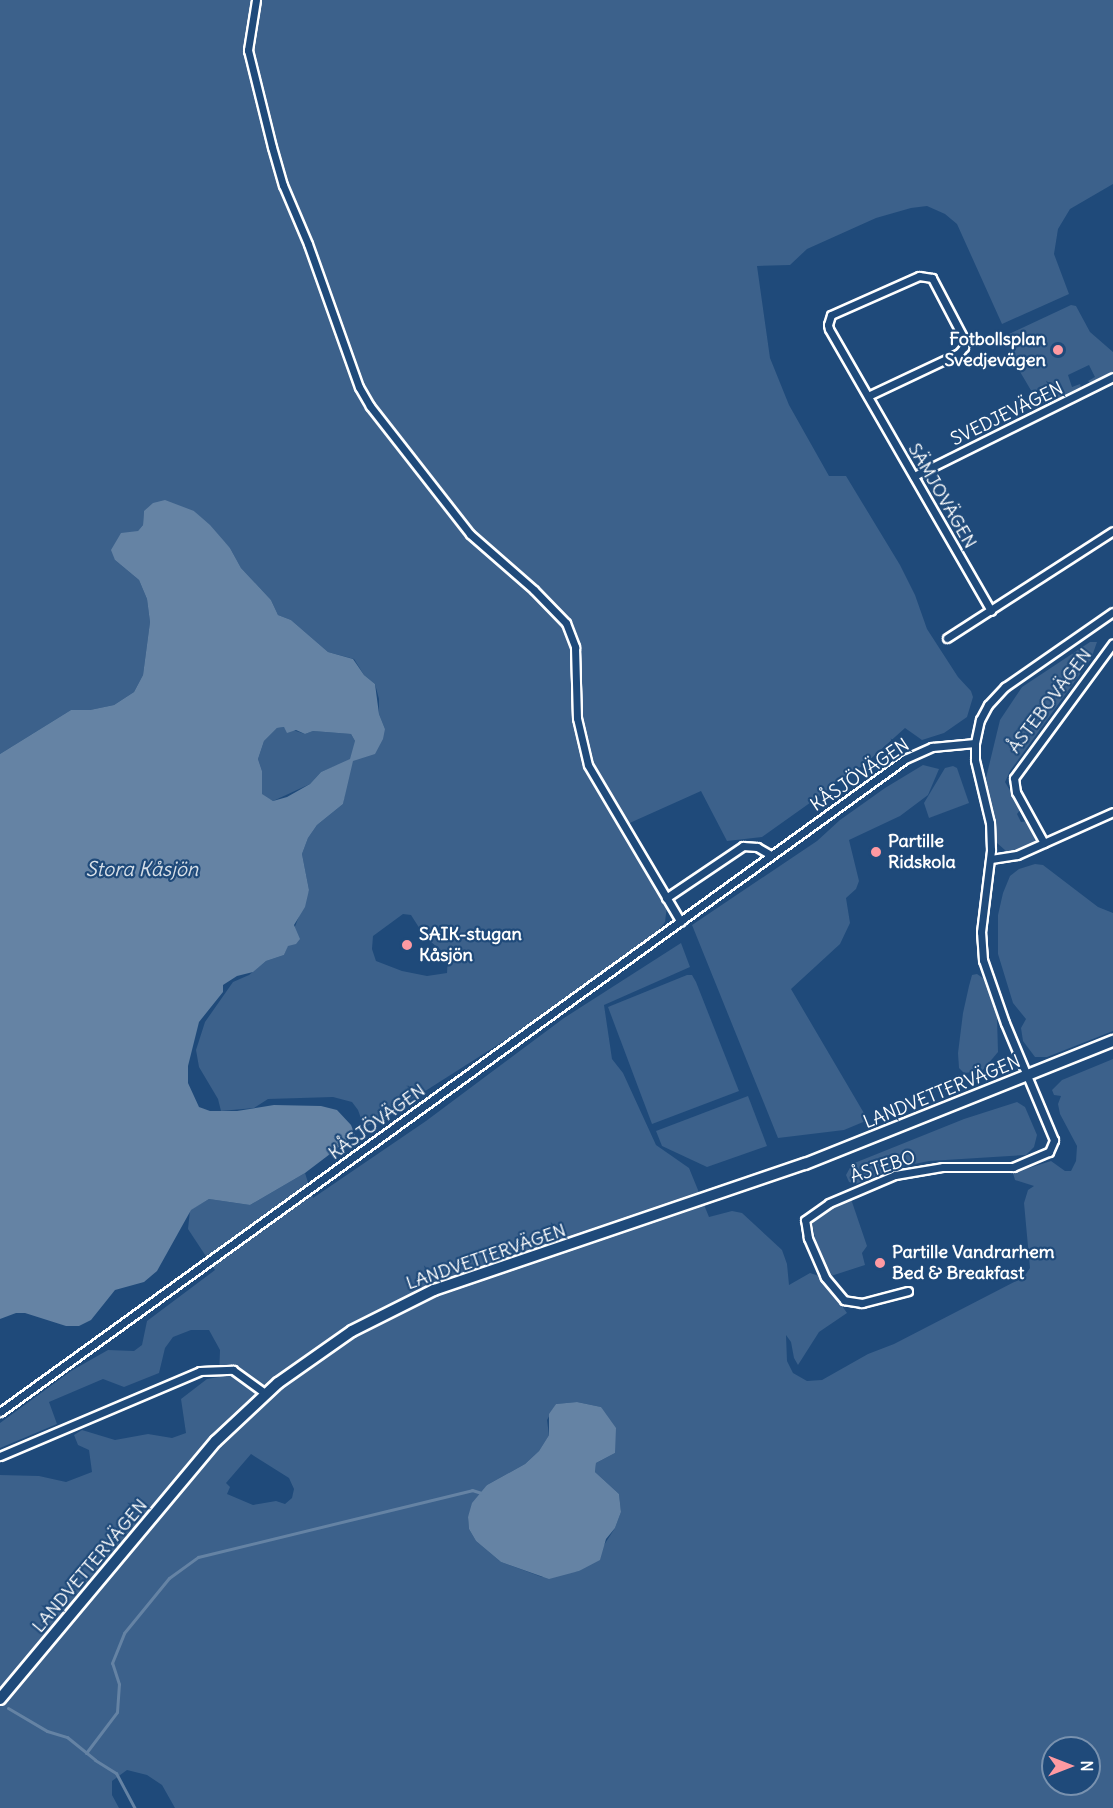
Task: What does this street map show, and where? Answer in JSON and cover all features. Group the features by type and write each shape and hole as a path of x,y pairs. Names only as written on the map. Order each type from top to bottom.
{"street":[{"path":"256,0 252,13 248,50 272,147 283,185 308,244 359,387 370,406 470,534 566,623 575,647 578,718 588,765 681,921"},
{"name":"SÄMJOVÄGEN","path":"868,396 959,353 964,347 964,339 932,278 919,276 829,318 828,329 991,611"},
{"name":"SVEDJEVÄGEN","path":"914,476 1113,377"},
{"path":"947,638 1113,531"},
{"path":"1028,1076 1005,1023 983,960 981,932 991,859 990,823 975,760 975,743 980,720 988,705 1005,687 1113,612"},
{"name":"ÅSTEBOVÄGEN","path":"1044,843 1016,792 1014,778 1113,643"},
{"name":"KÅSJÖVÄGEN","path":"0,1412 905,759 932,747 975,743"},
{"path":"991,859 1008,859 1113,812"},
{"path":"666,898 742,846 757,847 771,855"},
{"name":"LANDVETTERVÄGEN","path":"0,1699 216,1441 265,1394 332,1343 398,1306 434,1290 774,1175 1113,1041"},
{"name":"ÅSTEBO","path":"908,1291 862,1303 844,1300 825,1277 810,1244 805,1220 829,1203 895,1175 935,1167 1013,1167 1049,1152 1054,1140 1028,1076"},
{"path":"0,1456 200,1371 233,1370 265,1394"}],"shaded area":[{"path":"0,0 1113,0 1113,184 1070,209 1058,229 1054,254 1069,294 1002,324 957,224 945,214 927,206 876,218 807,249 790,265 757,266 770,358 789,405 829,476 846,476 900,565 915,595 927,629 958,677 971,691 973,697 967,717 944,733 922,740 905,728 866,763 762,837 727,841 701,791 623,826 667,906 665,922 658,931 507,1039 375,1123 364,1127 358,1110 352,1102 333,1097 268,1099 254,1108 221,1111 218,1099 199,1067 196,1050 205,1022 233,982 249,975 266,961 284,955 309,890 302,854 308,838 317,825 343,804 349,771 339,765 335,766 321,772 310,784 273,801 262,795 262,771 258,759 264,741 277,728 284,727 305,734 313,731 351,734 355,741 385,729 379,714 379,699 375,684 364,675 354,659 328,652 291,620 278,615 271,600 241,568 230,548 194,511 144,511 143,525 115,560 139,580 147,599 150,622 143,675 134,692 114,705 90,710 71,710 0,754","holes":["403,914 411,915 425,937 448,956 447,973 427,976 402,971 376,961 372,949 373,936"]},
{"path":"1071,305 1076,306 1090,332 1113,352 1113,372 1090,383 1088,381 1095,377 1089,365 1068,375 1072,387 1080,384 1081,387 1050,402 1039,404 1019,370 1009,334"},
{"path":"1090,642 1097,642 1091,659 1010,771 1005,782 1021,809 1017,814 1021,822 1028,821 1035,840 1033,845 1016,852 1006,851 997,843 986,778 1000,720 1022,687"},
{"path":"923,765 939,769 928,795 900,816 849,840 859,881 856,889 846,898 850,923 840,944 791,989 868,1120 844,1130 778,1138 692,925 817,841 840,820 885,788"},
{"path":"953,766 957,768 969,803 929,818 924,803 945,768"},
{"path":"1035,864 1043,865 1098,907 1113,913 1113,1031 1047,1057 1035,1057 1023,1041 1021,1028 1026,1019 1013,1003 998,954 998,915 1003,893 1010,876 1019,869"},
{"path":"681,943 690,967 604,1005 612,1059 623,1073 656,1145 689,1168 709,1217 732,1211 742,1213 782,1250 787,1264 789,1285 810,1273 822,1277 847,1313 819,1332 798,1365 791,1342 786,1335 787,1361 793,1373 807,1381 822,1380 868,1354 894,1344 1024,1277 1030,1268 1024,1203 1028,1190 1034,1186 1015,1180 1013,1173 1051,1161 1065,1171 1071,1171 1076,1161 1077,1146 1060,1114 1058,1104 1061,1096 1054,1095 1052,1090 1062,1080 1113,1059 1113,1808 175,1808 162,1785 147,1775 127,1770 112,1781 112,1795 119,1808 0,1808 0,1475 39,1476 66,1482 92,1472 89,1450 78,1445 74,1435 82,1430 115,1440 148,1434 172,1438 186,1433 181,1399 207,1379 219,1377 220,1350 209,1330 191,1330 173,1337 165,1348 159,1373 124,1387 103,1379 49,1402 57,1424 0,1448 0,1423 71,1371 108,1350 134,1351 142,1345 147,1321 215,1270 188,1229 190,1210 209,1199 250,1205 305,1173 313,1198 426,1121 564,1018","holes":["577,1402 601,1407 615,1453 596,1463 595,1472 619,1494 621,1512 615,1528 602,1548 579,1571 542,1577 501,1562 476,1541 469,1529 468,1517 487,1485 525,1464 539,1451 549,1435 547,1420 556,1404","251,1454 289,1478 294,1489 292,1498 285,1504 276,1501 253,1505 227,1494 230,1487 226,1483"]},
{"path":"977,974 983,978 997,1017 998,1052 982,1071 964,1073 959,1068 958,1053 963,1013 972,975"},
{"path":"692,975 696,982 739,1091 652,1124 608,1007"},
{"path":"748,1096 767,1146 707,1167 662,1146 656,1131"},
{"path":"1017,1102 1025,1107 1037,1135 1034,1147 1026,1155 929,1161 895,1168 856,1184 849,1182 846,1175 852,1164 964,1119"},
{"path":"851,1199 867,1246 862,1253 865,1265 831,1276 816,1242 812,1224 821,1213"}],"water":[{"name":"Stora Kåsjön","path":"165,500 194,511 230,548 241,568 271,600 278,615 291,620 328,652 353,659 364,675 375,684 379,714 385,729 383,739 375,754 353,761 343,804 317,825 308,838 302,854 309,890 305,907 294,925 300,939 296,944 288,946 284,955 266,961 253,972 237,976 223,985 223,992 199,1022 188,1066 188,1083 199,1107 210,1111 237,1111 274,1105 321,1106 337,1110 351,1125 355,1135 305,1173 250,1205 209,1199 191,1210 157,1271 144,1282 115,1290 91,1320 79,1326 66,1326 25,1313 16,1313 0,1319 0,754 71,710 90,710 114,705 134,692 143,675 150,622 147,599 139,580 115,560 111,550 121,533 138,531 143,525 144,511 153,503","holes":["284,727 287,733 296,730 305,734 313,731 351,734 355,741 350,759 321,772 310,784 287,797 273,801 262,794 262,771 258,759 264,741 277,728"]},
{"path":"577,1402 601,1407 616,1428 615,1453 596,1463 595,1472 619,1494 621,1512 615,1528 606,1539 600,1560 579,1571 549,1579 501,1562 476,1541 469,1529 468,1517 472,1503 487,1485 525,1464 539,1451 549,1435 549,1414 556,1404"}],"waterway":[{"path":"86,1753 117,1712 119,1684 112,1663 124,1633 169,1578 198,1557 472,1490 481,1493"},
{"path":"8,1708 47,1731 67,1737 95,1760 116,1773 135,1808"}],"place":[{"name":"Fotbollsplan Svedjevägen","path":"1058,350"},
{"name":"Partille Ridskola","path":"876,852"},
{"name":"SAIK-stugan Kåsjön","path":"407,945"},
{"name":"Partille Vandrarhem Bed & Breakfast","path":"880,1263"}]}
